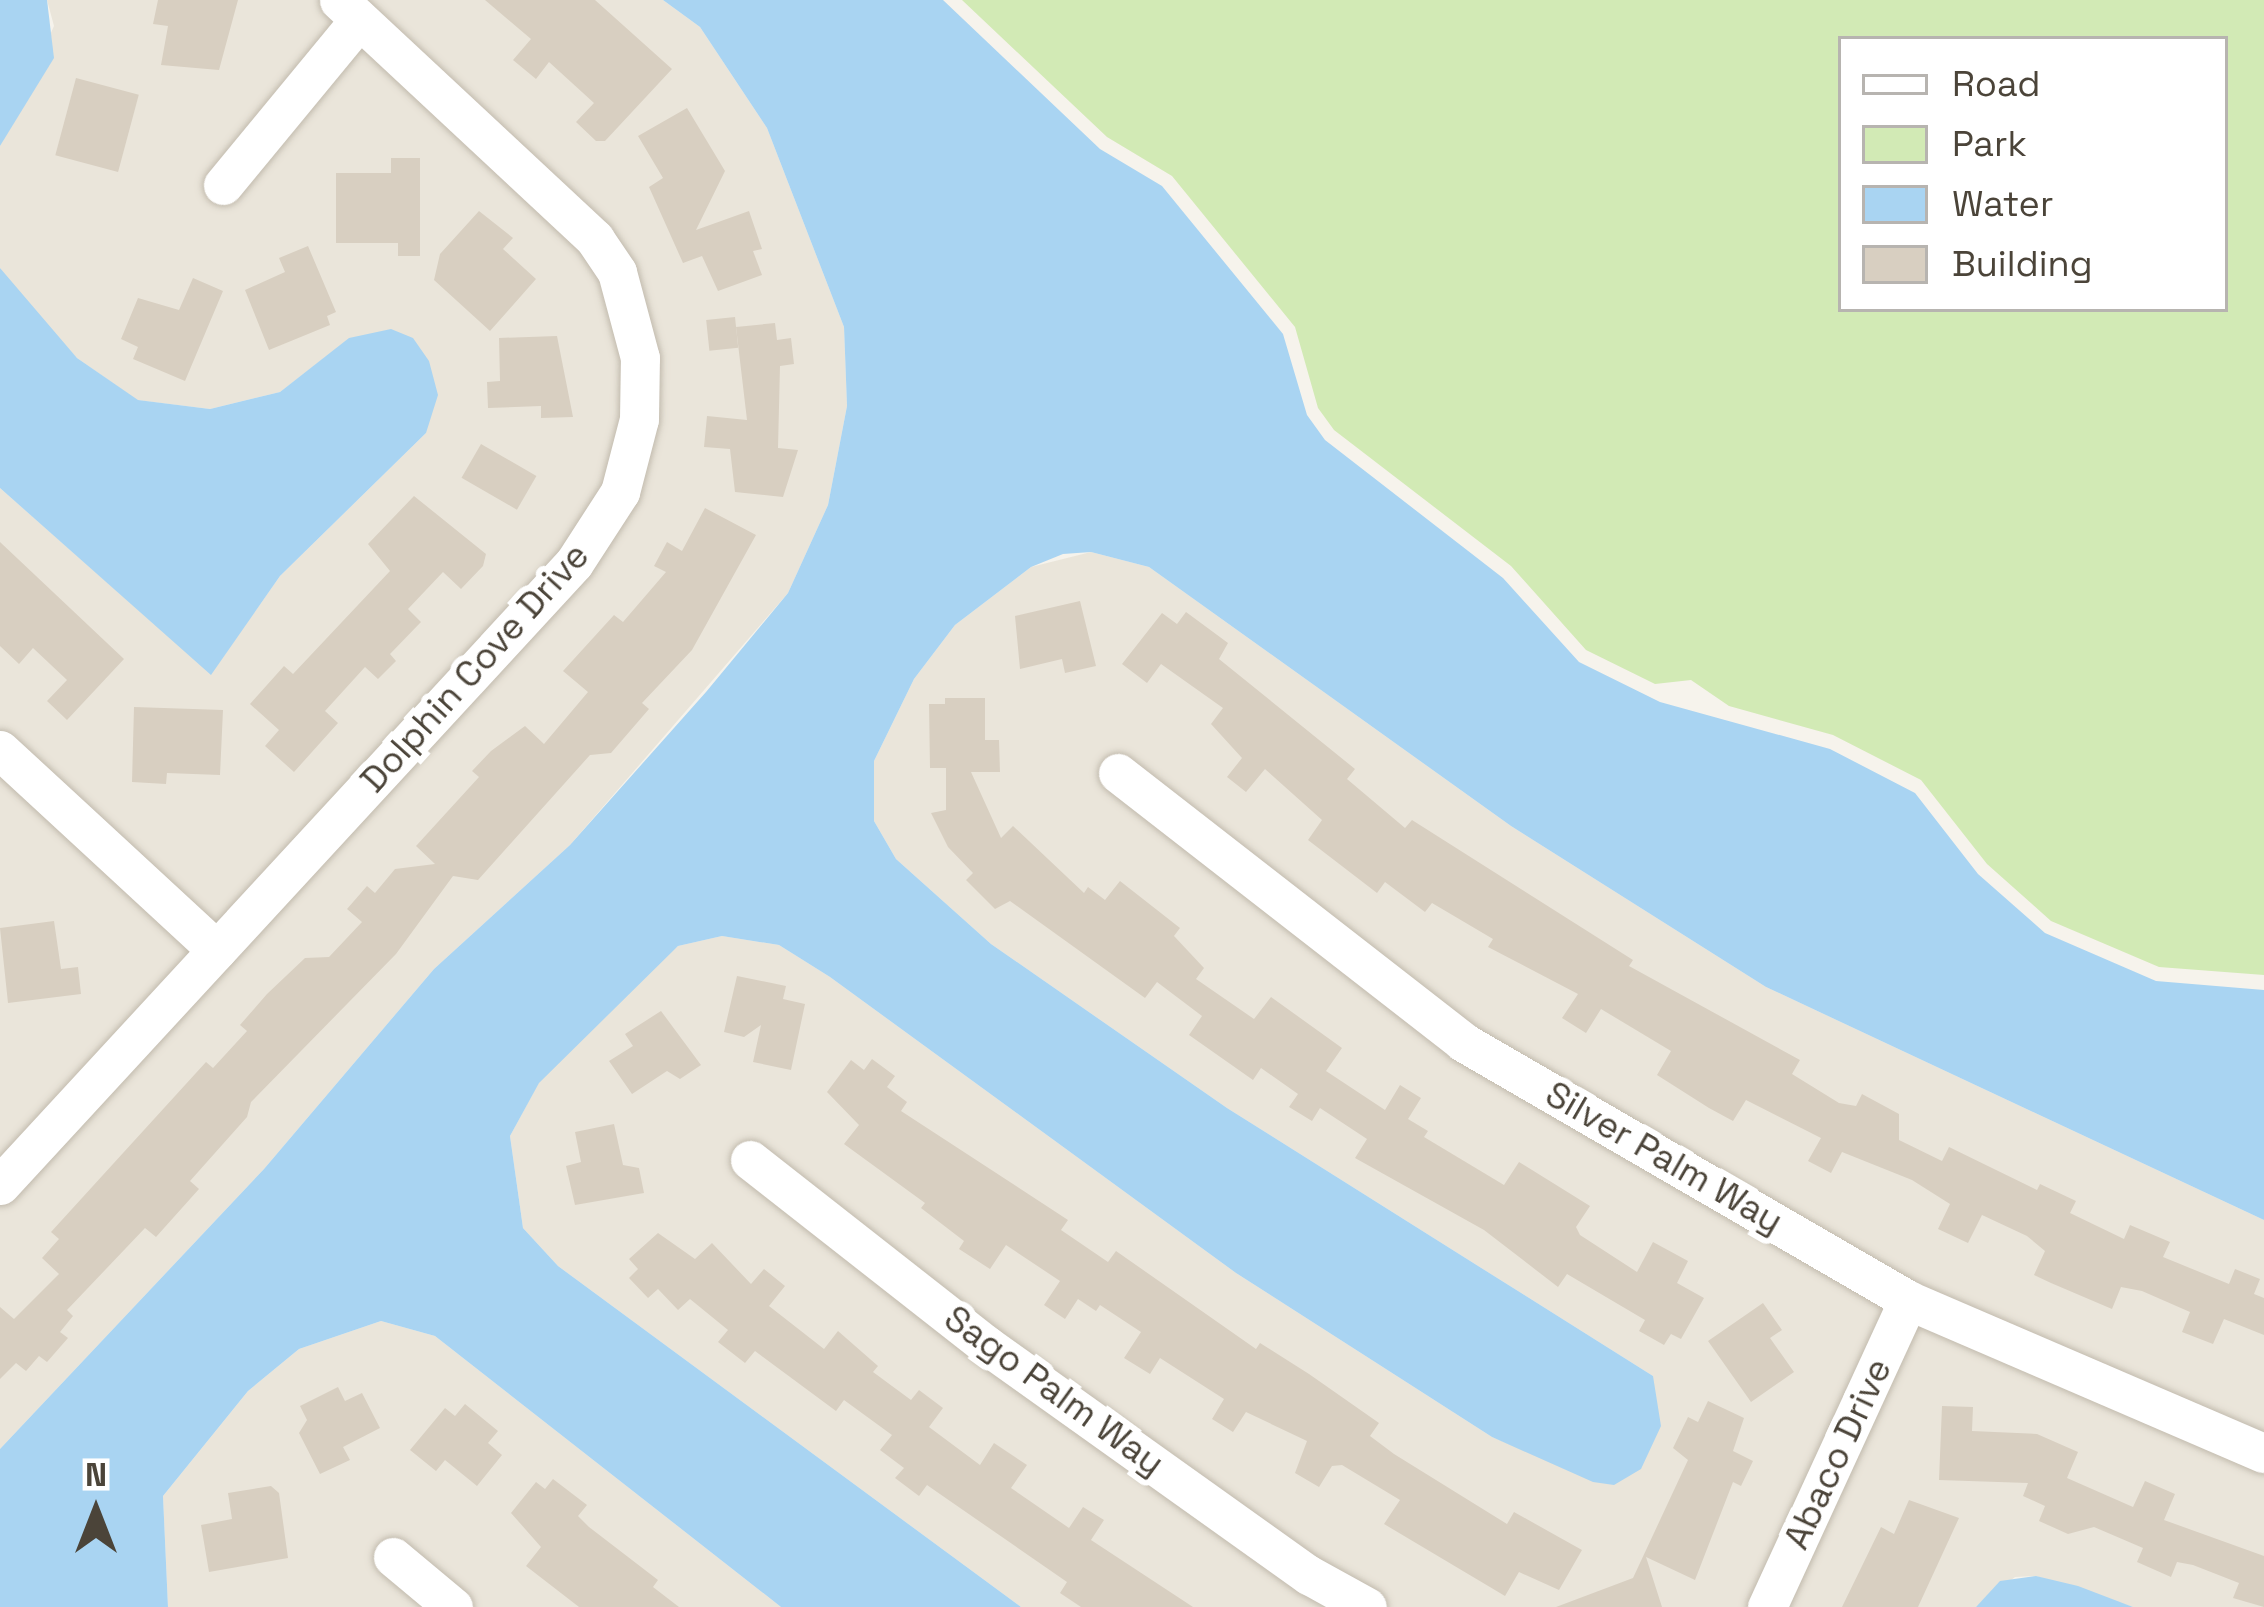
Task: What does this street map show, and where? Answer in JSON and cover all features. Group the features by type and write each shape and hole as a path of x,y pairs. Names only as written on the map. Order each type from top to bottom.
{"street":[{"path":"223,185 349,10"},
{"name":"Dolphin Cove Drive","path":"0,1185 574,563 620,492 639,419 640,358 617,272 595,239 349,10"},
{"path":"0,750 217,950"},
{"name":"Silver Palm Way","path":"1118,773 1463,1042 1908,1300 2264,1453"},
{"name":"Sago Palm Way","path":"751,1160 986,1345 1309,1575 1367,1607"},
{"name":"Abaco Drive","path":"1767,1607 1908,1300"},
{"path":"393,1557 453,1607"}],"shaded area":[{"path":"47,0 663,0 700,27 767,128 844,327 847,406 828,505 788,593 570,845 434,969 264,1169 0,1449 0,488 211,674 280,576 426,433 349,339 280,392 210,409 137,400 77,358 7,283 0,268 0,146 54,26"},
{"path":"1091,552 1149,567 1511,826 1766,987 2264,1220 2264,1607 2133,1607 2036,1576 2015,1577 1976,1607 1021,1607 558,1266 523,1228 510,1136 539,1082 630,987 678,946 722,936 779,945 830,977 1236,1273 1492,1437 1531,1453 1653,1376 1227,1108 991,944 896,859 874,821 874,761 914,679 955,625 1031,567"},
{"path":"381,1321 435,1336 781,1607 168,1607 163,1496 248,1391 299,1349"}],"green space":[{"path":"962,0 2264,0 2264,975 2159,967 2051,921 1987,864 1921,780 1833,735 1729,706 1691,680 1655,684 1586,650 1511,566 1334,430 1318,408 1295,327 1172,176 1107,137"}],"water":[{"path":"0,0 47,0 54,58 0,146"},
{"path":"663,0 943,0 1100,149 1162,186 1283,334 1307,415 1325,440 1503,578 1579,662 1660,702 1830,749 1915,793 1978,874 2045,933 2156,981 2264,990 2264,1220 1766,987 1511,826 1149,567 1091,552 1063,554 1031,567 955,625 914,679 874,761 874,821 896,859 991,944 1227,1108 1653,1376 1661,1426 1641,1469 1614,1485 1593,1482 1492,1437 1236,1273 830,977 779,945 722,936 678,946 539,1083 510,1136 523,1228 558,1266 1021,1607 781,1607 435,1336 381,1321 299,1349 248,1391 163,1496 168,1607 0,1607 0,1449 264,1169 434,969 570,845 706,692 788,593 828,505 847,406 844,327 767,128 700,27"},
{"path":"0,268 77,358 138,400 210,409 280,392 349,338 391,329 413,338 429,361 438,395 426,433 280,576 211,675 0,488"},
{"path":"2036,1576 2133,1607 1976,1607 2000,1581"}],"building":[{"path":"158,0 238,0 219,70 161,65 168,26 153,24"},
{"path":"485,0 595,0 672,69 605,141 596,141 576,122 594,103 549,62 536,79 513,60 531,39"},
{"path":"76,78 139,95 118,172 55,155"},
{"path":"687,108 725,171 696,230 749,211 762,249 753,251 762,275 718,291 702,256 683,263 649,187 663,178 638,136"},
{"path":"391,158 420,158 420,256 398,256 398,243 336,243 336,173 391,173"},
{"path":"479,211 513,238 503,249 536,279 490,331 434,280 440,254"},
{"path":"308,246 336,312 327,316 330,325 269,350 245,290 285,272 279,258"},
{"path":"193,278 223,291 185,381 133,359 138,347 121,339 138,298 179,310"},
{"path":"735,317 738,348 709,351 706,320"},
{"path":"775,323 777,340 791,338 794,364 780,366 778,448 798,450 783,497 735,492 730,449 704,447 707,416 747,420 736,327"},
{"path":"557,336 573,417 541,418 541,406 488,408 487,382 500,381 499,338"},
{"path":"481,444 536,476 517,510 462,478"},
{"path":"414,496 486,554 483,566 461,589 443,572 408,609 421,622 390,654 396,661 378,679 365,667 325,711 338,723 294,772 265,746 279,730 250,704 284,666 293,674 390,571 368,544"},
{"path":"705,508 756,535 692,650 642,703 649,709 611,753 590,755 478,880 453,876 396,954 251,1102 247,1117 190,1181 199,1189 156,1237 145,1228 67,1310 73,1316 60,1332 68,1338 47,1362 39,1356 26,1371 16,1363 0,1379 0,1307 14,1319 59,1274 42,1258 59,1239 51,1232 206,1062 213,1068 247,1031 240,1025 267,994 305,958 329,957 362,922 347,909 367,886 375,893 395,869 435,864 416,846 479,777 472,771 491,751 525,726 544,744 588,692 563,671 614,615 623,622 666,572 654,566 667,542 682,551"},
{"path":"0,542 124,659 67,720 47,701 67,680 33,648 19,664 0,646"},
{"path":"1080,601 1096,666 1065,673 1062,659 1020,669 1015,616"},
{"path":"1186,612 1228,643 1219,659 1355,769 1347,779 1405,828 1412,820 1633,960 1629,966 1800,1060 1792,1074 1839,1103 1856,1106 1862,1094 1899,1114 1899,1140 1942,1161 1949,1147 2037,1190 2040,1184 2076,1201 2070,1213 2124,1239 2130,1225 2170,1242 2163,1257 2229,1284 2235,1269 2260,1279 2254,1294 2264,1298 2264,1335 2224,1319 2213,1344 2182,1332 2190,1312 2142,1291 2121,1287 2112,1309 2051,1283 2034,1275 2045,1251 2027,1236 1982,1215 1968,1243 1938,1229 1950,1204 1912,1180 1842,1152 1831,1173 1808,1161 1821,1138 1746,1100 1733,1121 1709,1108 1657,1075 1671,1051 1601,1009 1586,1033 1562,1018 1578,994 1488,947 1493,939 1432,903 1425,912 1385,882 1377,893 1308,840 1322,820 1265,769 1246,792 1227,777 1242,758 1211,724 1223,708 1161,664 1147,683 1122,664 1162,613 1177,624"},
{"path":"945,698 985,698 985,740 999,740 1000,772 971,772 1001,838 1013,826 1084,893 1088,887 1105,900 1120,881 1180,928 1174,936 1204,968 1196,979 1254,1019 1271,997 1342,1048 1326,1071 1385,1110 1400,1085 1421,1098 1408,1119 1428,1131 1424,1137 1504,1185 1519,1162 1590,1206 1576,1227 1580,1235 1637,1272 1653,1242 1688,1261 1677,1283 1704,1298 1681,1339 1671,1334 1664,1345 1639,1331 1645,1320 1567,1274 1558,1287 1484,1230 1355,1158 1367,1139 1320,1108 1312,1121 1289,1107 1298,1094 1261,1068 1253,1080 1189,1035 1202,1016 1157,982 1145,998 1010,901 995,909 966,880 973,873 948,847 931,813 946,810 946,768 930,768 929,704 945,704"},
{"path":"134,707 223,710 220,775 167,773 166,784 132,782"},
{"path":"54,921 61,969 78,967 81,994 8,1003 0,928"},
{"path":"737,976 786,986 783,999 805,1004 791,1070 753,1062 761,1025 744,1037 724,1032"},
{"path":"661,1011 701,1065 680,1079 667,1071 632,1094 609,1061 633,1046 625,1034"},
{"path":"872,1059 895,1076 887,1087 907,1102 901,1111 1068,1220 1061,1230 1108,1262 1116,1251 1256,1349 1260,1343 1309,1374 1379,1423 1370,1436 1507,1524 1514,1512 1582,1550 1559,1590 1519,1572 1505,1596 1384,1524 1400,1500 1342,1465 1332,1466 1319,1487 1295,1473 1307,1441 1246,1412 1233,1432 1212,1419 1224,1399 1160,1358 1150,1374 1124,1358 1141,1332 1100,1305 1096,1311 1078,1299 1065,1319 1044,1305 1060,1281 1006,1245 990,1269 959,1249 964,1241 921,1208 925,1203 844,1144 859,1125 827,1092 851,1060 864,1070"},
{"path":"614,1124 623,1165 639,1168 644,1193 575,1205 566,1166 581,1162 575,1132"},
{"path":"658,1233 695,1259 712,1243 751,1284 764,1269 785,1286 769,1306 824,1349 838,1331 878,1366 873,1372 911,1400 919,1390 943,1408 929,1427 980,1465 994,1443 1027,1465 1011,1488 1069,1528 1083,1507 1104,1520 1091,1540 1193,1607 1081,1607 1060,1593 1067,1582 927,1485 919,1496 895,1478 904,1468 880,1450 892,1435 844,1400 836,1411 755,1351 745,1363 718,1342 728,1330 690,1299 678,1310 658,1289 648,1298 629,1278 638,1269 629,1259"},
{"path":"1763,1303 1782,1330 1770,1338 1794,1372 1751,1402 1708,1341"},
{"path":"338,1387 345,1401 362,1393 380,1428 343,1447 350,1460 320,1474 299,1433 307,1420 300,1406"},
{"path":"1708,1401 1744,1418 1733,1451 1753,1461 1741,1486 1733,1482 1695,1580 1646,1557 1662,1607 1556,1607 1633,1578 1688,1460 1673,1448 1688,1417 1698,1422"},
{"path":"465,1404 498,1431 488,1443 502,1455 477,1486 445,1460 436,1471 410,1450 445,1408 455,1416"},
{"path":"1942,1406 1973,1407 1972,1431 2037,1434 2078,1452 2067,1478 2133,1507 2145,1481 2175,1494 2164,1520 2264,1556 2264,1607 2233,1598 2239,1583 2193,1565 2177,1562 2171,1577 2137,1562 2143,1548 2094,1527 2068,1534 2039,1521 2045,1506 2023,1496 2028,1483 1939,1480"},
{"path":"553,1479 587,1505 578,1516 658,1580 653,1587 679,1607 579,1607 526,1566 541,1547 511,1513 536,1482 545,1489"},
{"path":"271,1486 279,1493 288,1558 209,1572 201,1525 232,1519 228,1493"},
{"path":"1909,1500 1959,1518 1918,1607 1842,1607 1881,1527 1894,1534"}]}
